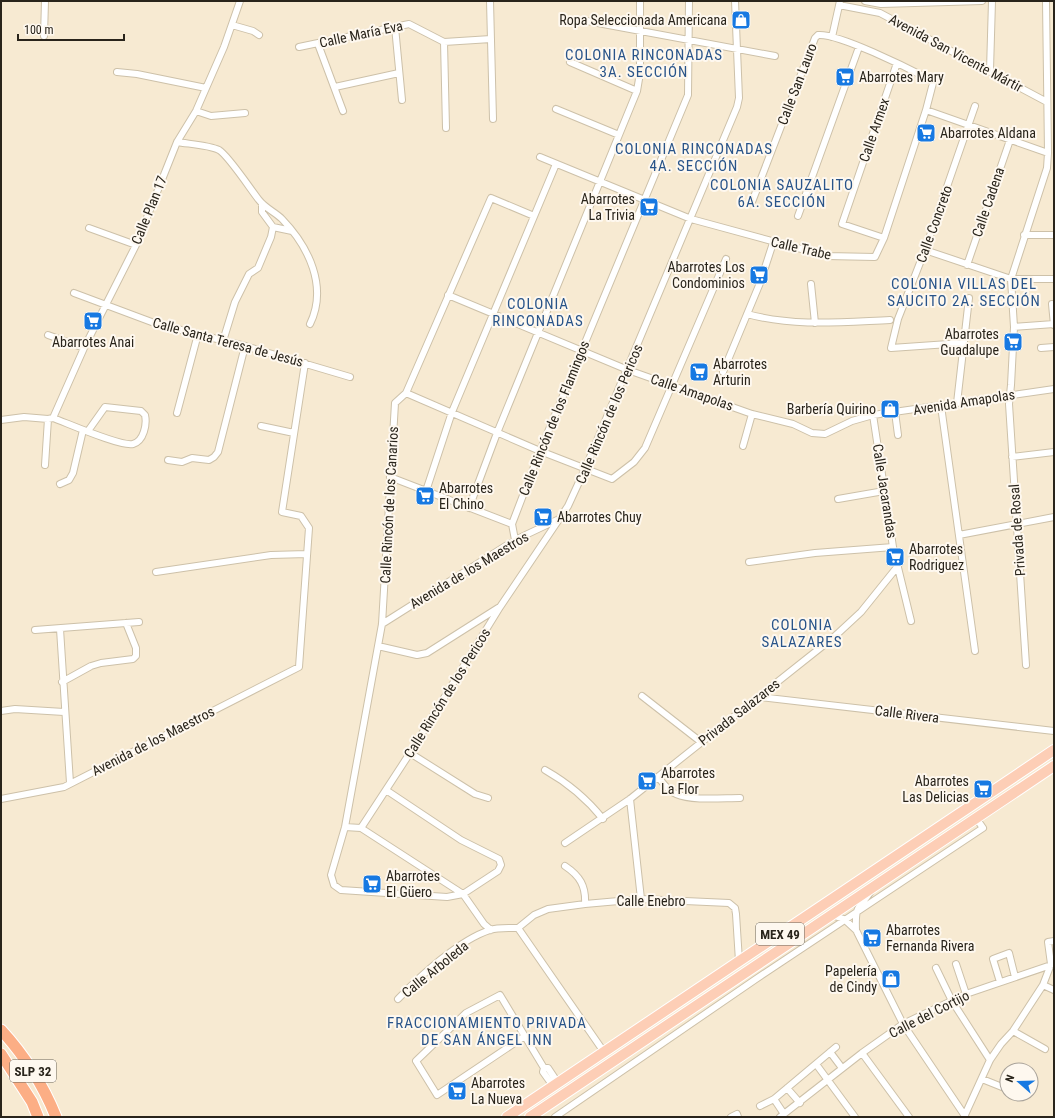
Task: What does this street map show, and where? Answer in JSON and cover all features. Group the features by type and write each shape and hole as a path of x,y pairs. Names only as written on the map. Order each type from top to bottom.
{"highway":[{"name":"SLP 32","path":"1,1030 14,1044 41,1083 56,1117"},
{"name":"SLP 32","path":"1,1054 32,1102 38,1117"}],"main road":[{"name":"MEX 49","path":"507,1117 1054,750"},
{"name":"MEX 49","path":"530,1117 1054,766"},
{"path":"968,808 976,818"},
{"path":"866,876 873,888"}],"street":[{"path":"44,36 45,1"},
{"name":"Calle Plan 17","path":"50,419 136,245 177,142 196,110 206,88 232,25 240,1"},
{"path":"490,1 493,119"},
{"path":"469,508 497,433 637,91 640,73 640,1"},
{"name":"Calle Rincón de los Flamingos","path":"512,524 540,451 688,95 690,39 689,1"},
{"name":"Calle Rincón de los Pericos","path":"361,828 410,754 500,607 568,506 585,469 628,370 737,107 739,98 735,1"},
{"path":"865,1 881,4 982,1"},
{"path":"990,70 992,1"},
{"path":"1011,279 1024,235 1047,168 1046,1"},
{"path":"840,3 832,37 897,62"},
{"name":"Avenida San Vicente Mártir","path":"840,3 880,13 990,70 1047,102"},
{"path":"880,13 881,4"},
{"path":"587,21 775,56"},
{"name":"Calle María Eva","path":"299,47 409,24 444,42"},
{"path":"232,25 253,30 259,35"},
{"path":"395,27 398,73 402,100"},
{"name":"Calle San Lauro","path":"752,202 815,38 818,35 832,37"},
{"path":"1046,38 1054,38"},
{"path":"446,128 444,42 491,39"},
{"path":"318,44 336,87 343,111"},
{"path":"798,216 859,47"},
{"path":"570,62 637,91"},
{"name":"Calle Trabe","path":"540,157 691,219 773,243 827,256 875,257 884,238 926,110 932,83 929,79 897,62"},
{"name":"Calle Armex","path":"884,238 842,224 897,62"},
{"path":"117,72 137,74 206,88"},
{"path":"336,87 398,73"},
{"name":"Calle Concreto","path":"963,343 891,348 898,319 925,250 975,106"},
{"path":"556,109 619,135"},
{"path":"196,110 211,116 245,113"},
{"path":"926,110 1048,153"},
{"name":"Calle Cadena","path":"966,265 1010,140"},
{"path":"177,142 219,150 262,204 282,219 305,248 313,268 318,297 316,311 310,324"},
{"path":"426,491 452,412 556,164"},
{"name":"Calle Rincón de los Canarios","path":"463,894 447,897 341,890 334,885 331,875 345,826 382,624 395,403 406,393 491,198 534,216"},
{"path":"262,204 262,212 273,227 292,231"},
{"path":"224,341 235,302 249,274 258,268 271,236 273,227"},
{"path":"89,228 136,245"},
{"path":"1024,235 1054,235"},
{"path":"723,372 760,283 773,243"},
{"path":"925,250 1011,279 1054,279"},
{"path":"406,393 540,451 612,479 634,462 645,448 726,259"},
{"name":"Privada de Rosal","path":"1011,279 1014,327 1010,395 1008,404 1026,665"},
{"path":"811,284 814,323"},
{"name":"Calle Santa Teresa de Jesús","path":"74,293 157,324 245,346 350,377"},
{"name":"Calle Amapolas","path":"448,295 628,370 752,414 793,424 812,433 824,434 852,421 873,416"},
{"path":"957,403 969,298"},
{"path":"1014,327 1054,324 1052,304"},
{"path":"747,314 766,319 803,324 890,320"},
{"path":"177,413 198,334"},
{"path":"48,335 84,348"},
{"path":"168,460 182,462 192,458 209,460 218,452 245,346"},
{"path":"1041,348 1054,347"},
{"path":"156,572 272,555 307,554 309,528 306,521 301,516 282,512 305,363"},
{"name":"Avenida Amapolas","path":"873,416 1054,389"},
{"path":"941,406 975,651"},
{"path":"1,420 24,417 50,419 85,430 126,444 134,443 141,438 147,423 145,414 141,411 104,407 85,430 73,473 69,480 60,484"},
{"path":"895,412 898,435"},
{"path":"743,446 752,414"},
{"name":"Calle Jacarandas","path":"873,416 893,548 911,621"},
{"path":"45,464 50,419"},
{"path":"261,426 294,433"},
{"path":"1012,457 1054,452"},
{"path":"390,477 512,524 515,540"},
{"path":"838,499 884,491"},
{"path":"959,535 1054,517"},
{"name":"Avenida de los Maestros","path":"382,624 515,540 558,520"},
{"path":"749,562 815,553 893,548"},
{"name":"Avenida de los Maestros","path":"2,798 64,787 299,667 307,554"},
{"name":"Privada Salazares","path":"565,843 603,819 630,799 834,637 861,612 898,566"},
{"path":"378,646 417,655 428,653 500,607"},
{"path":"35,630 139,622"},
{"path":"62,682 91,666 101,663 132,659 136,656 136,648 126,623"},
{"path":"60,629 62,682 70,783"},
{"path":"642,696 701,742"},
{"name":"Calle Rivera","path":"759,697 1054,731"},
{"path":"1,711 15,709 64,712"},
{"path":"410,754 474,794 488,798"},
{"path":"545,770 560,779 588,801 603,819"},
{"path":"658,777 671,791 685,797 740,798"},
{"path":"386,790 461,840 499,859 501,865 498,871 463,894"},
{"path":"630,799 641,899"},
{"path":"555,1117 756,979 983,828 976,818"},
{"path":"345,826 361,828 463,894 484,924 491,930"},
{"path":"954,833 961,843"},
{"path":"918,857 924,867"},
{"path":"565,866 582,881 585,894 585,904"},
{"path":"856,930 856,912 859,904 867,897 873,888"},
{"name":"Calle Enebro","path":"518,928 534,915 548,910 585,904 641,899 729,902 735,908 739,961"},
{"path":"831,915 844,920 856,930 903,1024 964,1116"},
{"path":"518,928 604,1052"},
{"name":"Calle Arboleda","path":"398,999 413,983 463,943 491,930 518,928"},
{"path":"964,1116 990,1060 1001,1044 1013,1031 1043,985 1052,964 1048,942 1054,941"},
{"path":"1000,982 993,959 1009,953 1015,977"},
{"path":"956,964 966,994"},
{"name":"Calle del Cortijo","path":"782,1116 862,1052 903,1024 966,994 1052,964"},
{"path":"936,968 952,1001 990,1060"},
{"path":"750,969 756,979"},
{"path":"1043,985 1054,990"},
{"path":"723,987 730,997"},
{"path":"525,1036 437,1095 416,1061 466,1013 500,995 555,1085"},
{"path":"1013,1031 1045,1049"},
{"path":"760,1106 774,1099 836,1047"},
{"path":"830,1052 842,1068"},
{"path":"862,1052 909,1117"},
{"path":"816,1064 829,1079 855,1117"},
{"path":"982,1078 999,1085"},
{"path":"787,1088 800,1102"},
{"path":"774,1099 782,1116"},
{"path":"730,1117 737,1114 738,1117"}],"place":[{"name":"Ropa Seleccionada Americana","path":"741,20"},
{"name":"Abarrotes Mary","path":"845,77"},
{"name":"Abarrotes Aldana","path":"926,133"},
{"name":"Abarrotes La Trivia","path":"649,207"},
{"name":"Abarrotes Los Condominios","path":"759,275"},
{"name":"Abarrotes Anai","path":"93,321"},
{"name":"Abarrotes Guadalupe","path":"1013,342"},
{"name":"Abarrotes Arturin","path":"699,372"},
{"name":"Barbería Quirino","path":"890,409"},
{"name":"Abarrotes El Chino","path":"425,496"},
{"name":"Abarrotes Chuy","path":"543,517"},
{"name":"Abarrotes Rodriguez","path":"895,557"},
{"name":"Abarrotes La Flor","path":"647,781"},
{"name":"Abarrotes Las Delicias","path":"983,789"},
{"name":"Abarrotes El Güero","path":"372,884"},
{"name":"Abarrotes Fernanda Rivera","path":"872,938"},
{"name":"Papelería de Cindy","path":"891,979"},
{"name":"Abarrotes La Nueva","path":"457,1091"}],"district":[{"name":"COLONIA RINCONADAS 3A. SECCIÓN","path":"644,64"},
{"name":"COLONIA RINCONADAS 4A. SECCIÓN","path":"694,158"},
{"name":"COLONIA SAUZALITO 6A. SECCIÓN","path":"782,194"},
{"name":"COLONIA VILLAS DEL SAUCITO 2A. SECCIÓN","path":"964,292"},
{"name":"COLONIA RINCONADAS","path":"538,312"},
{"name":"COLONIA SALAZARES","path":"802,634"},
{"name":"FRACCIONAMIENTO PRIVADA DE SAN ÁNGEL INN","path":"487,1032"}]}
